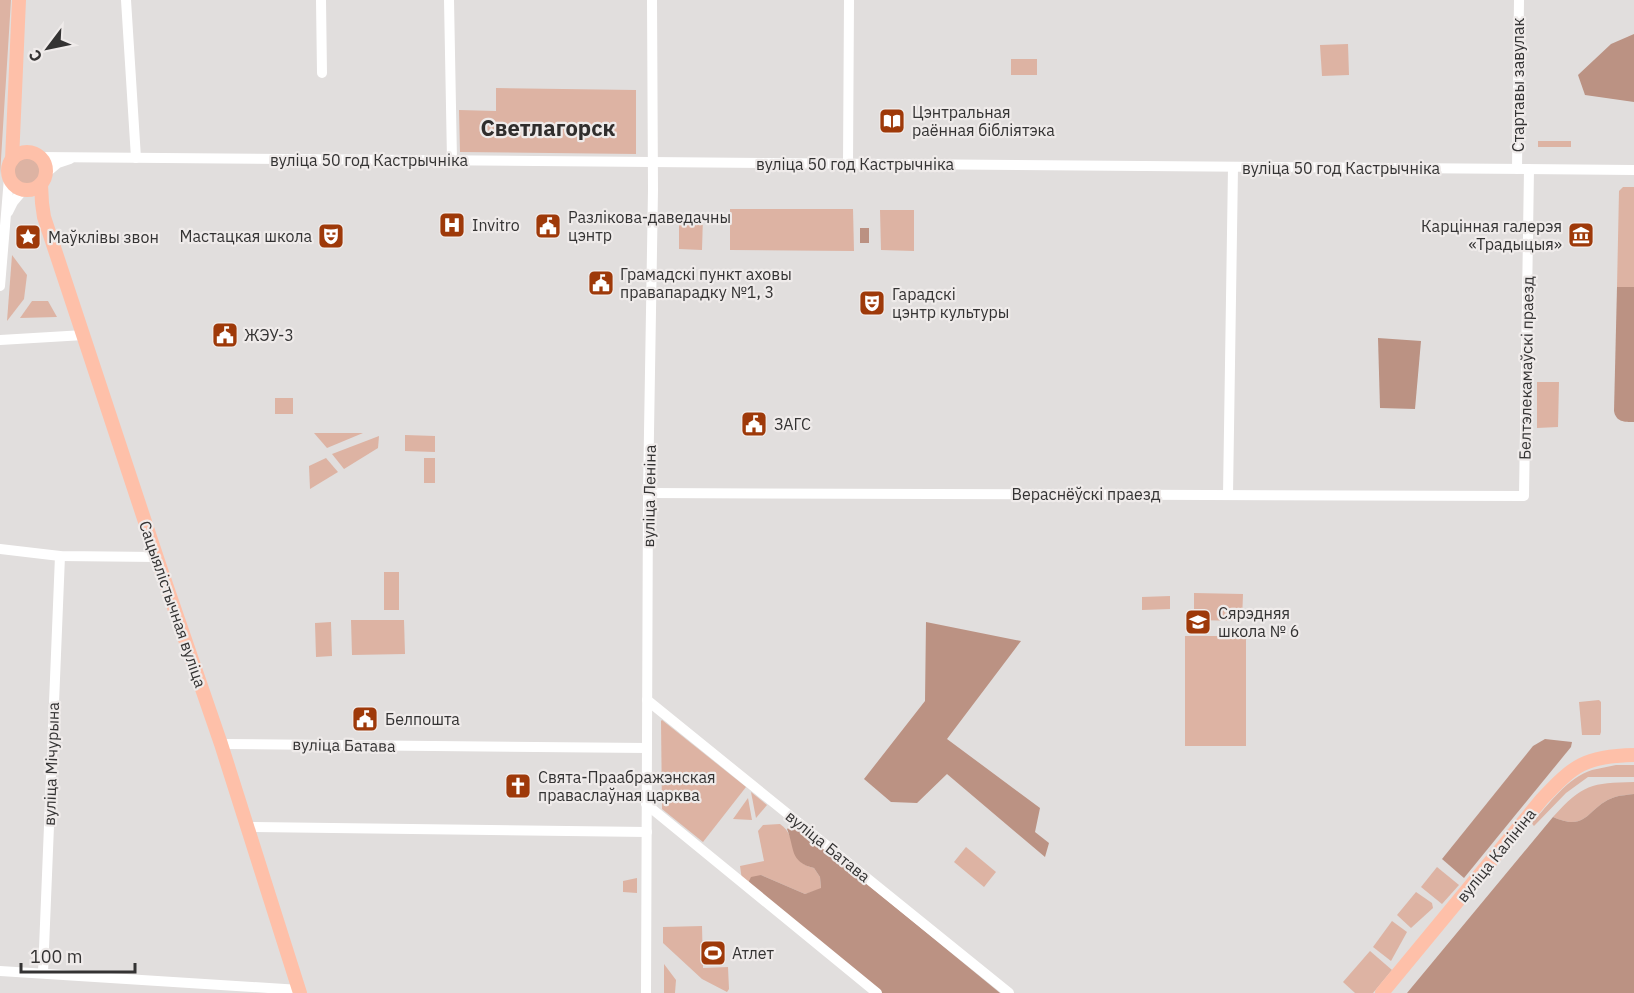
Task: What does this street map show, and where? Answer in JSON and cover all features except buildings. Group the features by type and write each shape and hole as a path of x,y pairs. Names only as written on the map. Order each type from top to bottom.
{"main road":[{"path":"14,117 18,136 43,161 35,184 12,183 8,171 12,160 19,0"},
{"path":"12,160 22,153 34,154"},
{"name":"Сацыялістычная вуліца","path":"35,184 221,744 300,992"},
{"name":"вуліца Калініна","path":"1382,993 1563,776 1588,760 1634,755"}],"street":[{"path":"126,0 136,158"},
{"path":"321,0 322,73"},
{"path":"449,0 452,160"},
{"name":"вуліца Леніна","path":"646,993 648,493 653,162 652,0"},
{"path":"848,164 849,0"},
{"name":"Стартавы завулак","path":"1517,169 1519,0"},
{"name":"вуліца 50 год Кастрычніка","path":"34,154 136,158 1634,170"},
{"name":"вуліца 50 год Кастрычніка","path":"35,184 58,163 76,157"},
{"path":"1228,495 1233,167"},
{"name":"Белтэлекамаўскі праезд","path":"1524,496 1529,169"},
{"path":"0,286 9,178"},
{"path":"6,218 13,202 35,184"},
{"path":"0,340 84,335"},
{"name":"Вераснёўскі праезд","path":"648,493 1524,496"},
{"path":"0,549 60,556 157,557"},
{"name":"вуліца Мічурына","path":"43,973 60,556"},
{"name":"вуліца Батава","path":"647,700 1009,993"},
{"name":"вуліца Батава","path":"221,744 647,748"},
{"path":"646,804 877,993"},
{"path":"247,827 646,832"},
{"path":"0,971 300,992"}],"shaded area":[{"path":"0,0 11,0 0,175"},
{"path":"1634,34 1634,102 1585,95 1578,75 1611,44"},
{"path":"1348,44 1349,75 1322,76 1320,45"},
{"path":"1011,59 1037,59 1037,75 1011,75"},
{"path":"496,88 636,90 636,154 460,152 459,110 496,111"},
{"path":"1538,141 1571,141 1571,147 1538,147"},
{"path":"27,156 38,160 42,171 38,182 27,186 16,182 12,171 16,160"},
{"path":"1623,187 1634,187 1634,287 1617,287 1619,191"},
{"path":"730,209 853,209 854,251 730,250"},
{"path":"880,210 914,210 914,251 881,250"},
{"path":"679,216 703,216 702,250 679,249"},
{"path":"860,228 869,228 869,243 860,243"},
{"path":"12,255 27,275 24,299 7,321"},
{"path":"1617,287 1634,287 1634,422 1619,419 1614,411"},
{"path":"32,301 48,301 57,317 20,318"},
{"path":"1378,338 1421,341 1415,409 1380,408"},
{"path":"1537,382 1559,382 1558,427 1537,428"},
{"path":"275,398 293,398 293,414 275,414"},
{"path":"314,433 363,433 327,448"},
{"path":"405,435 435,436 435,452 405,451"},
{"path":"379,436 378,448 344,469 332,454"},
{"path":"326,458 338,472 310,489 309,466"},
{"path":"424,458 435,458 435,483 424,483"},
{"path":"384,572 399,572 399,610 384,610"},
{"path":"1194,593 1243,594 1242,621 1194,620"},
{"path":"1170,596 1170,609 1142,610 1142,597"},
{"path":"351,620 404,620 405,654 352,655"},
{"path":"331,622 332,656 316,657 315,623"},
{"path":"926,622 1021,641 947,739 1040,808 1035,832 1049,843 1045,857 947,774 917,803 891,802 864,779 925,701"},
{"path":"1185,636 1246,636 1246,746 1185,746"},
{"path":"1599,700 1601,702 1600,735 1582,735 1579,702"},
{"path":"662,720 746,787 703,842 662,809"},
{"path":"1545,739 1572,742 1571,747 1464,878 1442,859 1533,746"},
{"path":"1616,765 1634,765 1634,777 1588,777 1566,793 1533,825 1532,823 1552,800 1574,779 1592,770"},
{"path":"1634,782 1634,794 1617,796 1606,801 1581,820 1574,822 1553,817 1572,798 1589,788 1607,783"},
{"path":"751,792 767,805 756,818"},
{"path":"1634,794 1634,993 1407,993 1553,817 1574,822 1581,820 1606,801 1617,796"},
{"path":"748,798 752,820 733,819"},
{"path":"780,824 790,836 799,860 814,868 820,877 821,889 805,894 761,875 750,886 742,880 740,866 764,861 758,831 763,825"},
{"path":"794,824 1000,993 881,993 750,886 751,877 761,875 805,894 821,888 820,877 814,868 800,862 794,853 787,829"},
{"path":"966,847 996,872 984,887 954,862"},
{"path":"1437,867 1459,885 1442,904 1421,887"},
{"path":"637,878 637,893 623,892 623,881"},
{"path":"1416,892 1432,903 1433,908 1411,928 1397,915"},
{"path":"1392,921 1407,932 1391,961 1373,947"},
{"path":"702,926 703,968 728,967 729,989 727,992 702,979 663,943 663,927"},
{"path":"1370,951 1392,970 1373,993 1355,993 1343,982"},
{"path":"664,964 676,980 675,993 664,993"}],"place":[{"name":"Цэнтральная раённая бібліятэка","path":"892,121"},
{"name":"Invitro","path":"452,225"},
{"name":"Разлікова-даведачны цэнтр","path":"548,226"},
{"name":"Карцінная галерэя «Традыцыя»","path":"1581,235"},
{"name":"Мастацкая школа","path":"331,236"},
{"name":"Маўклівы звон","path":"28,237"},
{"name":"Грамадскі пункт аховы правапарадку №1, 3","path":"601,283"},
{"name":"Гарадскі цэнтр культуры","path":"872,303"},
{"name":"ЖЭУ-3","path":"225,335"},
{"name":"ЗАГС","path":"754,424"},
{"name":"Сярэдняя школа № 6","path":"1198,622"},
{"name":"Белпошта","path":"365,719"},
{"name":"Свята-Праабражэнская праваслаўная царква","path":"518,786"},
{"name":"Атлет","path":"713,953"}],"district":[{"name":"Светлагорск","path":"548,127"}]}
